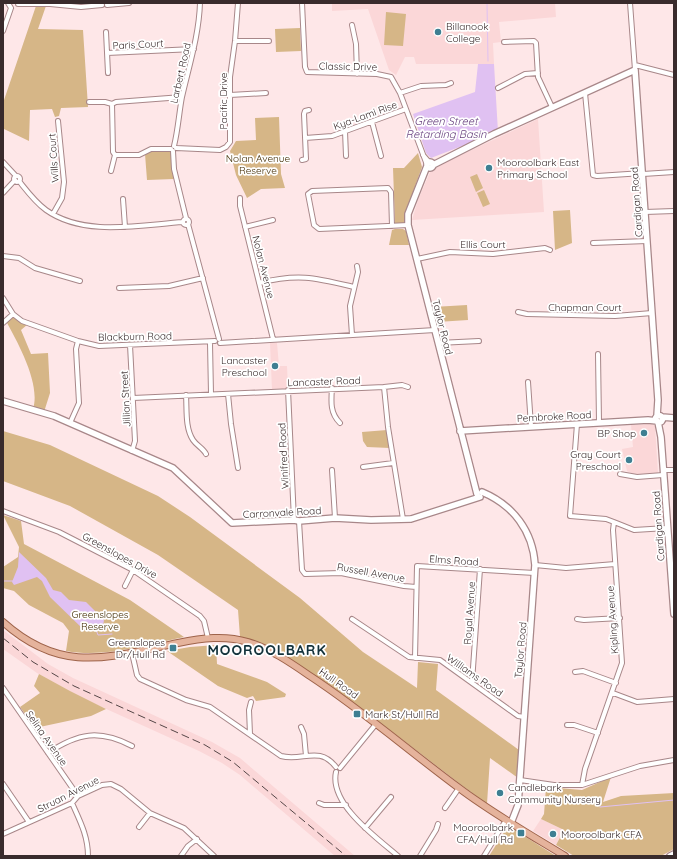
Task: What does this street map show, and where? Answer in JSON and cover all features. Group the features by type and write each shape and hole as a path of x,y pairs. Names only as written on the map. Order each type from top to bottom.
{"main road":[{"name":"Hull Road","path":"3,622 20,635 47,650 77,658 106,658 208,638 242,640 270,650 336,692 459,788 508,821 565,856"}],"street":[{"path":"8,3 11,8"},
{"path":"11,8 15,8 18,3 50,3 81,7 129,3"},
{"name":"Larbert Road","path":"184,220 174,169 173,148 182,97 200,20 200,3"},
{"name":"Pacific Drive","path":"173,148 200,148 212,150 226,147 230,142 230,77 235,42 238,3"},
{"name":"Classic Drive","path":"302,3 306,70 310,73 388,76 395,81 400,93"},
{"name":"Cardigan Road","path":"630,3 674,614"},
{"path":"3,31 11,8"},
{"path":"352,25 356,44 357,74"},
{"name":"Paris Court","path":"106,32 108,73"},
{"path":"235,42 269,40"},
{"path":"504,42 534,40 536,43 538,73 552,107"},
{"name":"Paris Court","path":"107,53 194,49"},
{"path":"635,68 674,75"},
{"name":"Taylor Road","path":"508,821 518,805 536,565 532,542 527,531 509,510 489,495 479,495 475,485 408,225 408,214 429,164 585,93 635,68"},
{"path":"498,88 525,74 538,73"},
{"path":"429,164 420,149 400,93 421,86 446,85 451,83"},
{"path":"230,95 266,93"},
{"path":"585,93 593,175 674,172"},
{"path":"89,102 105,102 112,104 182,97"},
{"path":"111,171 115,155 113,152 112,104"},
{"name":"Kya-Lami Rise","path":"305,138 327,137 406,109"},
{"path":"302,160 306,159 304,114 309,110"},
{"name":"Wills Court","path":"52,214 62,198 64,182 58,121"},
{"path":"372,122 381,156"},
{"path":"345,131 346,156"},
{"path":"115,155 139,155 151,149 173,148"},
{"path":"3,162 16,179 40,205 52,214 68,222 85,226 125,227 184,220 185,225 188,224 215,325 217,341 211,394"},
{"path":"3,193 16,179"},
{"path":"392,226 391,192 388,188 312,191 308,194 314,225 317,229 392,226 408,225"},
{"name":"Nolan Avenue","path":"240,198 245,227 273,339"},
{"path":"123,199 125,227"},
{"path":"645,212 674,211"},
{"path":"245,227 273,220"},
{"path":"594,244 647,241"},
{"name":"Ellis Court","path":"417,259 450,252 493,254 545,248 550,250"},
{"path":"3,256 19,258 35,268 80,281"},
{"path":"352,335 350,306 358,272 357,266"},
{"path":"259,283 281,278 310,276 354,287"},
{"path":"119,288 169,286 203,278"},
{"name":"Blackburn Road","path":"3,298 13,314 22,321 78,341 99,346 273,339 435,330"},
{"name":"Chapman Court","path":"518,312 527,314 615,316 652,314"},
{"path":"3,322 13,314"},
{"path":"70,423 79,403 76,349 78,341"},
{"path":"438,343 478,341"},
{"name":"Jillian Street","path":"130,345 135,441 132,451"},
{"path":"598,354 599,422"},
{"path":"528,382 532,426"},
{"name":"Lancaster Road","path":"133,398 332,388 384,388 402,385 408,387"},
{"path":"332,388 331,405 334,417 340,423"},
{"path":"384,388 393,463 402,519"},
{"name":"Winifred Road","path":"288,390 297,521"},
{"path":"228,394 238,468"},
{"path":"186,395 188,432 194,442 206,454"},
{"name":"Carronvale Road","path":"3,401 54,416 173,468 232,523 335,518 371,520 402,519 418,517 479,495"},
{"name":"Pembroke Road","path":"460,430 673,418"},
{"path":"577,424 570,516 606,519 634,530 674,524"},
{"path":"363,467 393,463"},
{"path":"332,470 335,518"},
{"path":"620,474 637,477 674,470"},
{"name":"Greenslopes Drive","path":"3,512 59,532 133,570 200,616 204,621 208,638"},
{"name":"Russell Avenue","path":"297,521 302,570 305,574 341,572 404,586 416,587"},
{"name":"Kipling Avenue","path":"582,785 581,780 613,693 622,663 615,564 614,522"},
{"path":"536,565 566,568 615,564"},
{"name":"Elms Road","path":"415,658 417,566 535,573"},
{"name":"Royal Avenue","path":"472,682 480,569"},
{"path":"125,586 133,570"},
{"path":"577,619 620,618"},
{"name":"Williams Road","path":"352,619 409,657 436,658 518,716 524,717"},
{"path":"132,653 137,675 140,679 186,700 210,707 281,756 289,758 323,756 338,767"},
{"path":"575,672 583,671 616,683"},
{"name":"Selina Avenue","path":"3,688 78,796"},
{"path":"613,693 637,702 674,699"},
{"path":"250,734 249,710 251,702"},
{"path":"376,724 338,767 339,772 336,772 335,786 359,824 398,856"},
{"path":"567,725 574,725 598,733"},
{"path":"301,727 304,734 306,756"},
{"path":"48,753 71,739 90,735 112,738 132,746"},
{"path":"520,780 554,785 582,785 640,766 674,760"},
{"path":"3,784 29,822"},
{"name":"Struan Avenue","path":"3,834 72,804 78,796 102,785 111,784 121,789 150,813 182,826 214,856"},
{"path":"445,808 459,788"},
{"path":"365,828 391,797"},
{"path":"318,802 324,805 346,805"},
{"path":"72,804 85,832 88,842 88,856"},
{"path":"139,827 150,813"},
{"path":"484,856 508,821"},
{"path":"420,856 438,824"},
{"path":"181,856 188,846 197,839"},
{"path":"670,856 674,854"}],"shaded area":[{"name":"Billanook College","path":"332,3 555,3 556,17 499,22 501,42 493,43 494,64 416,64 414,57 405,57 396,75 389,70 368,9 332,11"},
{"name":"Mooroolbark East Primary School","path":"538,119 544,212 412,220 418,200 430,172 444,163"},
{"name":"Lancaster Preschool","path":"270,343 277,343 279,366 287,366 288,389 272,390"},
{"path":"652,424 655,426 658,473 635,475 627,471 622,449 633,447 631,425"},
{"path":"3,630 48,664 73,678 212,742 240,758 355,856 335,856 240,775 222,763 82,698 37,673 3,649"},
{"path":"541,819 564,830 556,845 533,831"}],"green space":[{"path":"37,3 47,3 38,29 83,30 88,107 61,108 59,116 55,117 52,109 30,110 29,141 4,129 3,132 3,103"},
{"path":"386,12 406,14 403,46 384,45"},
{"path":"300,28 301,51 276,52 275,29"},
{"name":"Nolan Avenue Reserve","path":"279,117 281,174 285,188 261,189 247,198 236,175 230,151 236,141 256,140 255,118"},
{"path":"169,150 172,152 174,179 147,180 145,154 152,151"},
{"path":"418,153 422,167 408,206 405,223 395,224 393,168 404,168"},
{"path":"477,174 483,188 476,192 470,177"},
{"path":"484,190 490,204 483,207 477,193"},
{"path":"570,210 572,243 555,250 553,211"},
{"path":"403,229 406,231 409,245 389,245 392,230"},
{"path":"467,305 468,320 437,322 433,307"},
{"path":"13,315 28,324 21,330 31,354 48,353 50,393 44,412 33,409 35,399 31,376 22,352 6,321"},
{"path":"387,430 390,448 367,447 363,441 362,432"},
{"path":"3,431 50,445 158,496 190,517 300,598 363,652 417,688 418,662 438,664 436,690 519,750 518,778 490,758 487,804 362,709 291,660 262,643 240,637 238,610 158,555 70,506 3,481"},
{"name":"Greenslopes Reserve","path":"3,515 21,521 24,544 130,600 184,637 110,652 81,653 66,651 69,631 63,623 29,605 14,591 3,588 3,567 18,557 19,547"},
{"path":"216,645 217,664 267,682 286,694 285,697 256,701 253,696 247,698 218,686 167,651"},
{"path":"39,674 106,709 91,716 35,728 20,707 40,693 34,686"},
{"path":"611,777 603,802 621,796 674,793 674,849 661,856 574,856 556,845 564,830 541,819 544,814 546,787 582,790"},
{"path":"508,826 556,856 489,856"}],"water":[{"name":"Green Street Retarding Basin","path":"478,64 494,64 498,132 431,158 426,153 413,114 475,92"},
{"path":"19,552 46,578 53,590 61,592 69,600 86,602 104,620 103,626 83,629 50,597 42,581 37,577 14,585 12,582 18,567"}],"waterway":[{"path":"487,3 488,61"},
{"path":"3,581 13,581"},
{"path":"95,627 98,635 112,634"},
{"path":"600,807 674,800"}],"railway":[{"path":"3,638 33,662 74,686 205,745 233,762 346,856"}],"place":[{"name":"Billanook College","path":"438,32"},
{"name":"Mooroolbark East Primary School","path":"489,168"},
{"name":"Lancaster Preschool","path":"275,366"},
{"name":"BP Shop","path":"644,433"},
{"name":"Gray Court Preschool","path":"629,460"},
{"name":"Greenslopes Dr/Hull Rd","path":"173,648"},
{"name":"Mark St/Hull Rd","path":"357,714"},
{"name":"Candlebark Community Nursery","path":"500,793"},
{"name":"Mooroolbark CFA/Hull Rd","path":"521,833"},
{"name":"Mooroolbark CFA","path":"553,834"}],"district":[{"name":"MOOROOLBARK","path":"267,650"}]}
